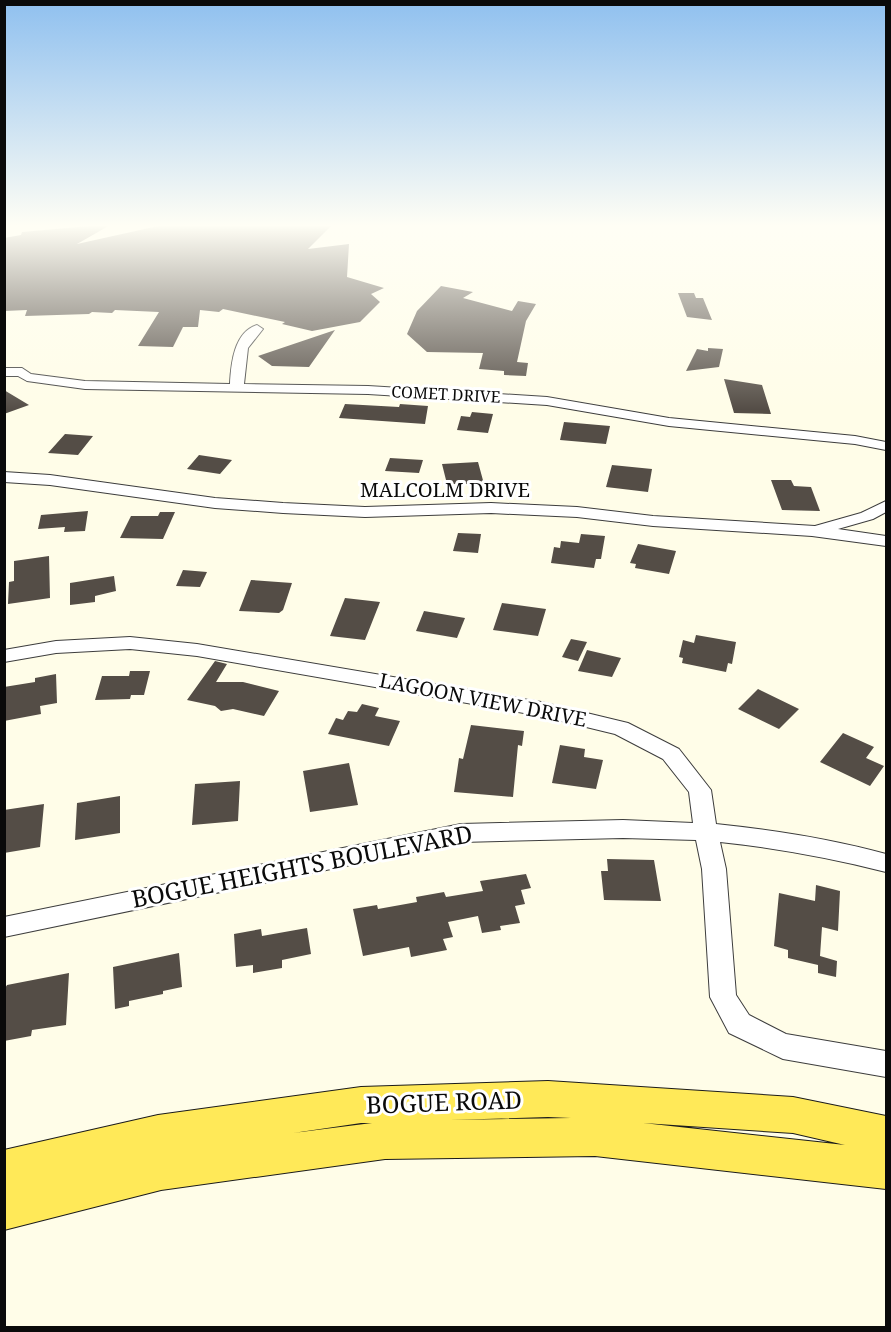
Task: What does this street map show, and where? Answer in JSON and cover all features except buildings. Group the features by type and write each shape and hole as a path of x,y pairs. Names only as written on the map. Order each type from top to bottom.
{"main road":[{"name":"BOGUE ROAD","path":"4,1170 158,1134 361,1105 548,1099 794,1115 886,1135"},
{"name":"BOGUE ROAD","path":"4,1210 161,1170 385,1140 595,1137 886,1169"}],"street":[{"path":"237,387 239,357 244,340 257,329"},
{"name":"COMET DRIVE","path":"4,372 22,372 27,377 85,385 457,394 547,401 669,422 855,440 886,446"},
{"name":"MALCOLM DRIVE","path":"4,477 50,480 215,502 283,508 365,512 502,508 577,512 653,521 812,531 886,541"},
{"path":"812,531 867,516 886,506"},
{"name":"LAGOON VIEW DRIVE","path":"4,656 56,647 130,643 197,650 541,709 621,728 671,754 700,790 714,869 723,998 739,1024 783,1046 886,1064"},
{"name":"BOGUE HEIGHTS BOULEVARD","path":"4,927 461,832 623,829 706,832 757,837 886,862"}]}
